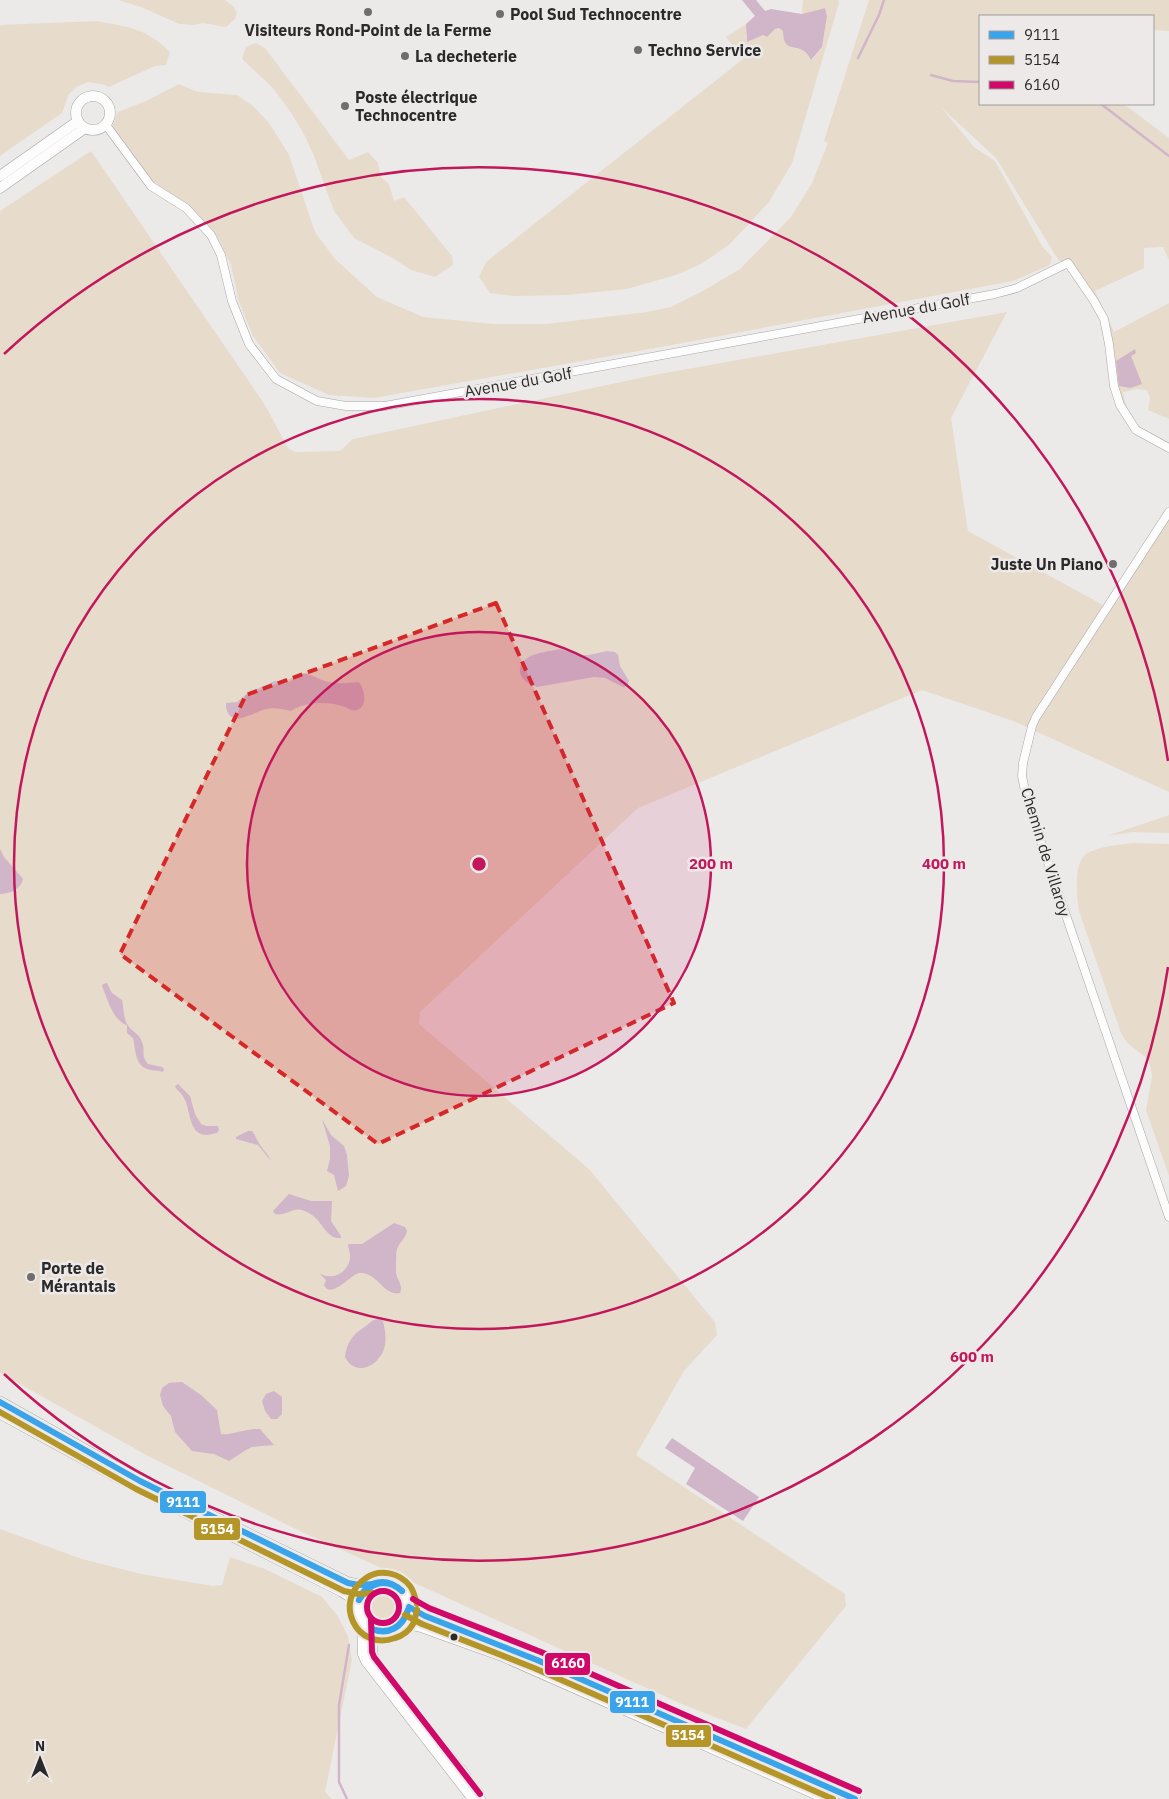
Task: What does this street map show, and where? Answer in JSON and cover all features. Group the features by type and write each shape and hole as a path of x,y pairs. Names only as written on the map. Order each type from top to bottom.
{"main road":[{"path":"0,1402 140,1481 339,1579 359,1586 381,1582 389,1582 397,1586 403,1591 409,1607 405,1620 401,1625 388,1632 373,1630 360,1615 351,1597 342,1591 136,1487 0,1413"},
{"path":"360,1615 359,1602 361,1595 373,1584"},
{"path":"409,1607 425,1616 537,1660 855,1799"},
{"path":"401,1625 424,1627 501,1655 828,1799"}],"street":[{"path":"97,96 108,103 110,108 109,120 106,125 101,129 92,130 81,125 76,109 80,100 85,97 97,96"},
{"path":"0,176 81,125"},
{"path":"0,188 81,125"},
{"name":"Avenue du Golf","path":"106,125 151,186 186,208 211,235 221,255 232,301 248,344 276,379 317,401 346,406 384,406 995,294 1017,288 1068,263 1094,300 1104,319 1110,344 1114,386 1120,404 1136,430 1169,448"},
{"name":"Chemin de Villaroy","path":"1169,512 1032,726 1026,748 1022,776 1027,801 1169,1217"},
{"path":"360,1615 363,1654 366,1661 473,1799"},
{"path":"388,1632 373,1641 372,1652 376,1665 458,1766 480,1799"},
{"path":"418,1729 429,1737 451,1763 458,1766"}],"highlighted area":[{"path":"496,603 674,1003 378,1144 120,954 246,695"}],"shaded area":[{"path":"118,0 225,0 233,6 237,13 235,19 226,27 203,23 193,25 179,24 141,7"},
{"path":"742,0 756,0 765,11 771,9 802,14 825,8 827,16 822,47 811,60 802,50 786,44 783,31 779,28 775,29 767,37 763,35 747,42 746,24 755,16"},
{"path":"803,0 838,0 839,3 792,163 769,202 729,245 701,264 676,275 627,289 568,295 513,296 490,293 479,277 486,262 743,59 726,37 746,24 746,37 749,42 755,37 763,35 766,37 779,28 783,31 783,37 792,48 803,49 812,60 822,47 827,16 825,8 802,14"},
{"path":"869,0 1169,0 1169,31 1154,30 1154,15 979,15 979,105 1125,105 1169,138 1169,260 1163,247 1144,248 1144,268 1095,291 1114,332 1169,303 1169,419 1148,410 1150,398 1147,390 1137,389 1123,392 1126,405 1140,427 1169,444 1148,435 1133,421 1122,403 1117,384 1109,330 1070,262 1059,261 996,158 941,107 974,147 995,161 1042,246 1052,257 1050,265 1013,281 661,347 374,398 329,395 280,373 253,336 239,302 231,265 217,236 194,212 146,176 112,128 118,112 146,101 179,84 198,92 237,95 253,106 269,123 289,155 315,232 335,259 377,297 423,317 494,324 546,324 647,312 671,307 703,291 740,269 791,217 812,183 828,143 824,141"},
{"path":"96,21 136,30 153,38 170,52 166,65 155,66 109,87 88,82 76,87 69,94 62,113 0,156 0,25"},
{"path":"256,43 265,48 349,160 368,152 378,163 381,177 389,184 394,201 404,197 452,256 453,265 435,277 411,270 391,257 354,238 334,211 314,156 290,111 272,87 242,59 246,47"},
{"path":"91,151 265,405 288,448 295,452 340,451 353,439 654,375 1007,312 951,418 968,531 1111,608 1169,519 1169,792 1013,721 922,690 638,808 420,1012 419,1024 589,1169 715,1322 717,1335 684,1371 636,1455 845,1594 846,1606 746,1729 684,1705 304,1533 148,1456 0,1373 0,211"},
{"path":"1135,349 1136,353 1131,356 1142,384 1130,388 1119,386 1116,361"},
{"path":"560,649 580,655 607,651 615,652 618,655 620,666 629,681 627,686 623,687 605,678 594,677 537,687 531,685 523,678 520,670 521,665 529,657"},
{"path":"302,673 332,683 359,682 364,693 363,705 357,710 351,710 336,704 316,703 291,711 274,708 262,710 236,719 228,713 226,703 237,702 249,692 275,681 289,682"},
{"path":"1169,815 1169,833 1132,832 1107,836"},
{"path":"1133,843 1169,844 1169,1176 1146,1110 1152,1077 1148,1059 1127,1043 1121,1033 1078,905 1077,881 1082,858 1097,849"},
{"path":"0,849 4,857 23,879 20,886 15,890 0,894"},
{"path":"107,983 112,993 122,1000 126,1021 141,1039 146,1061 148,1064 162,1067 164,1069 163,1072 145,1068 139,1062 133,1038 127,1033 127,1025 122,1023 115,1015 102,986"},
{"path":"178,1084 190,1096 195,1114 201,1124 218,1126 219,1130 217,1133 203,1135 197,1132 190,1118 186,1102 175,1086"},
{"path":"322,1119 331,1135 344,1146 347,1155 349,1176 346,1186 338,1191 334,1175 327,1171 330,1159 330,1146"},
{"path":"252,1131 271,1161 258,1145 236,1139 236,1137"},
{"path":"289,1194 311,1201 332,1201 331,1221 341,1238 336,1238 328,1233 316,1218 305,1211 296,1210 285,1214 275,1214 273,1211"},
{"path":"394,1223 405,1227 407,1231 397,1251 396,1273 401,1287 400,1293 389,1291 365,1273 355,1275 336,1288 327,1289 324,1285 326,1280 319,1273 333,1276 346,1269 350,1257 348,1244 362,1244"},
{"path":"380,1319 383,1321 386,1339 381,1355 372,1365 360,1368 354,1367 345,1357 348,1344 359,1330"},
{"path":"182,1382 201,1395 217,1410 221,1434 260,1429 274,1445 252,1447 229,1461 214,1454 192,1451 175,1432 171,1416 163,1406 160,1395 162,1388 169,1383"},
{"path":"274,1391 282,1397 282,1414 277,1419 271,1419 265,1411 262,1401 266,1394"},
{"path":"672,1438 759,1497 743,1521 686,1484 695,1468 665,1448"},
{"path":"0,1529 82,1559 141,1574 213,1586 222,1585 230,1557 265,1569 322,1597 337,1615 348,1636 352,1660 325,1792 332,1799 0,1799"},
{"path":"385,1588 392,1589 397,1593 401,1598 401,1612 397,1617 392,1621 385,1622 378,1621 373,1617 369,1612 368,1605 369,1598 373,1593 378,1589"}],"waterway":[{"path":"858,58 879,15 884,0"},
{"path":"931,75 953,81 979,82"},
{"path":"1102,105 1169,156"},
{"path":"347,1799 339,1782 339,1705 349,1645"}],"transit line":[{"name":"9111","path":"0,1402 140,1481 348,1583 359,1585 373,1584"},
{"name":"5154","path":"0,1412 136,1489 344,1591 358,1594 374,1593"},
{"name":"5154","path":"417,1604 410,1586 401,1578 390,1573 377,1573 366,1578 356,1588 351,1599 350,1611 353,1622 360,1631 369,1638 381,1640 403,1635 413,1624 417,1610"},
{"name":"9111","path":"359,1600 367,1588 378,1582 390,1584 402,1591"},
{"name":"9111","path":"359,1600 368,1589 379,1583 390,1584 402,1591"},
{"name":"6160","path":"383,1591 394,1596 399,1607 394,1618 383,1623 372,1618 367,1607 372,1596 383,1591"},
{"name":"6160","path":"413,1599 429,1608 541,1652 859,1791"},
{"name":"9111","path":"409,1607 425,1616 537,1660 855,1799"},
{"name":"9111","path":"372,1629 384,1631 394,1628 402,1621 408,1610"},
{"name":"9111","path":"372,1629 390,1631 403,1621 408,1610"},
{"name":"5154","path":"405,1615 422,1624 534,1668 833,1799"},
{"name":"6160","path":"371,1620 372,1652 374,1657 480,1794"}],"place":[{"name":"Visiteurs Rond-Point de la Ferme","path":"368,12"},
{"name":"Pool Sud Technocentre","path":"500,14"},
{"name":"Techno Service","path":"638,50"},
{"name":"La decheterie","path":"405,56"},
{"name":"Poste électrique Technocentre","path":"345,106"},
{"name":"Juste Un Piano","path":"1113,564"},
{"name":"Porte de Mérantais","path":"31,1277"}]}
